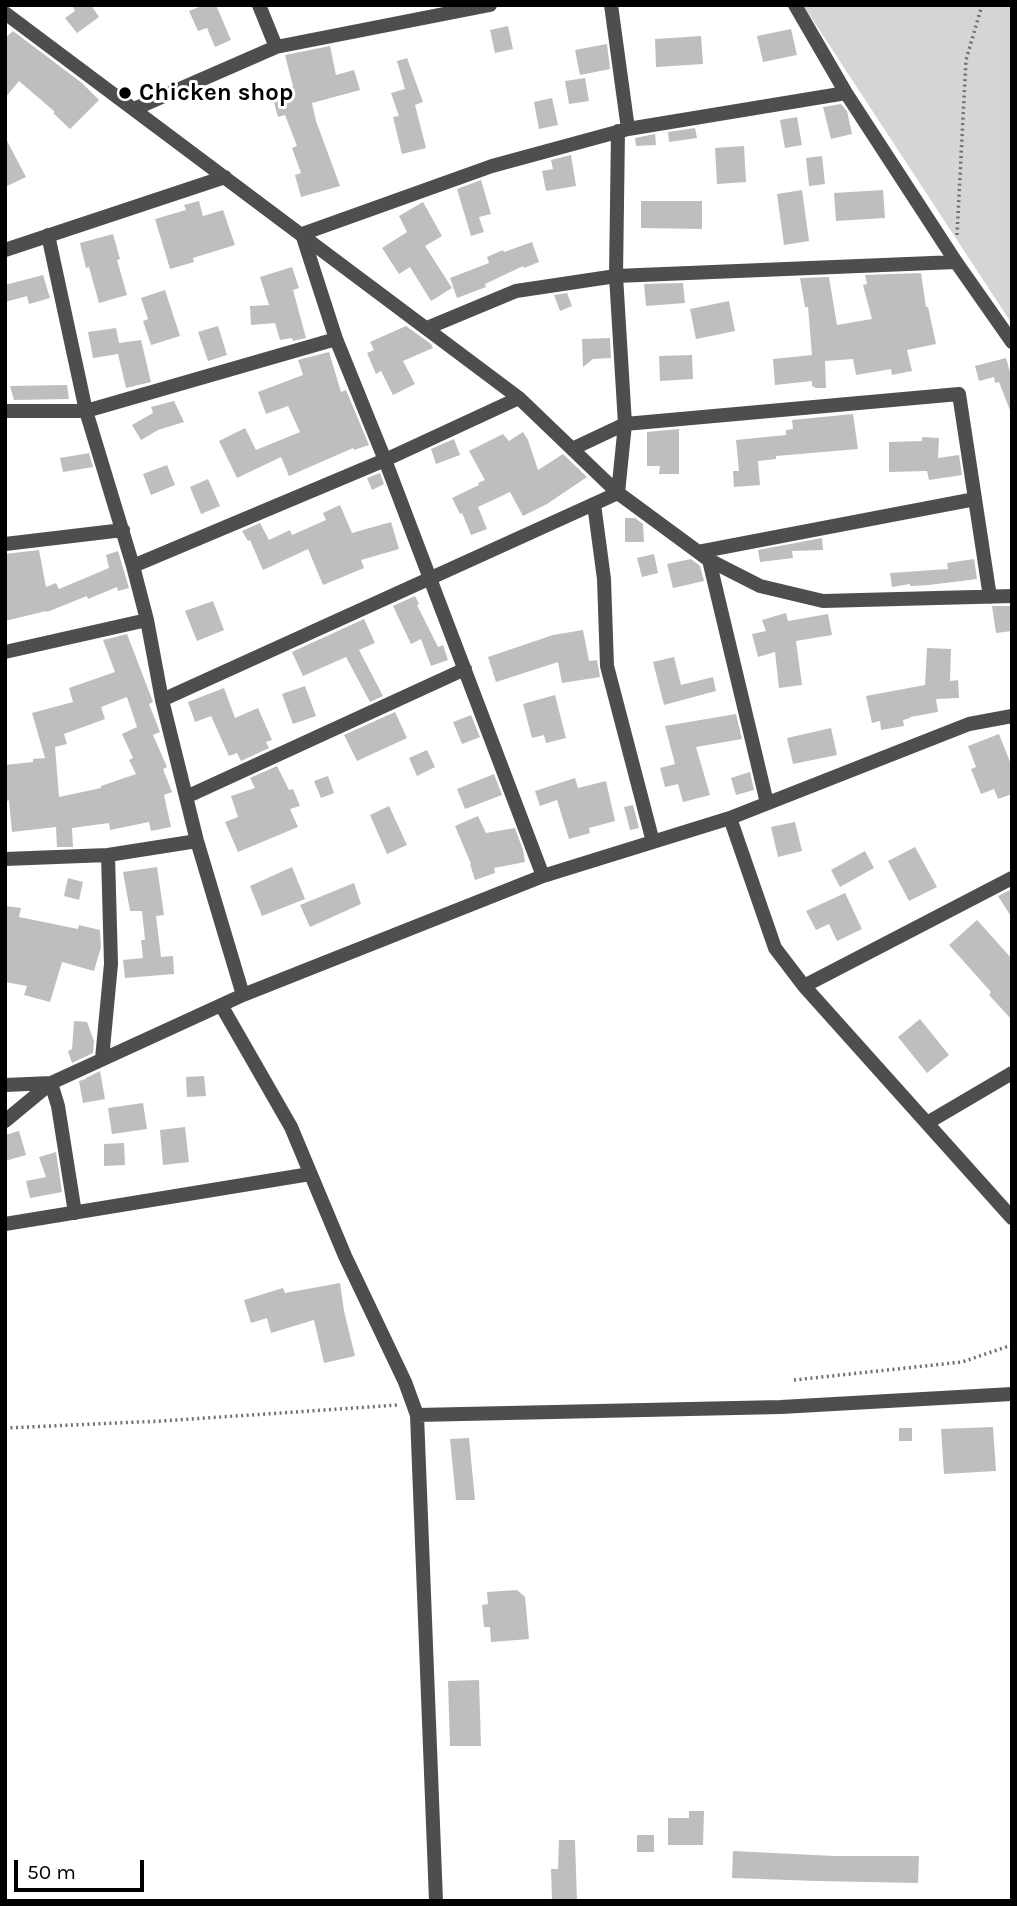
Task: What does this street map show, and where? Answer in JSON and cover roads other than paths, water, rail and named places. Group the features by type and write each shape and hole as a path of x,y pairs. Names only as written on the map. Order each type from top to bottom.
{"street":[{"path":"260,5 276,47"},
{"path":"134,109 276,47 490,5"},
{"path":"611,5 623,130 616,276 625,424 618,493"},
{"path":"795,5 846,93 1012,342"},
{"path":"5,13 519,398 618,493 704,556 760,586 823,601 1012,596"},
{"path":"302,234 492,166 623,130 846,93"},
{"path":"5,250 225,177"},
{"path":"302,234 336,339 385,460 543,876"},
{"path":"48,235 86,411 133,566 147,620 162,700 197,841 243,995"},
{"path":"426,328 516,291 616,276 956,261"},
{"path":"5,411 86,411 336,339"},
{"path":"572,449 625,424 959,394 990,597"},
{"path":"133,566 385,460 519,398"},
{"path":"162,700 618,493"},
{"path":"704,556 975,499"},
{"path":"594,504 604,579 607,666 653,842"},
{"path":"5,544 123,530"},
{"path":"704,556 768,803"},
{"path":"5,652 147,620"},
{"path":"186,797 465,669"},
{"path":"5,1121 51,1083 243,995 543,876 730,818 969,724 1012,716"},
{"path":"730,818 775,948 804,986 1012,1218"},
{"path":"5,859 108,855 197,841"},
{"path":"102,1059 111,964 108,855"},
{"path":"804,986 1012,878"},
{"path":"221,1004 291,1127 345,1256 405,1382 415,1410 436,1901"},
{"path":"927,1123 1012,1073"},
{"path":"5,1085 51,1083"},
{"path":"51,1083 58,1105 75,1213"},
{"path":"5,1224 310,1174"},
{"path":"415,1410 781,1407 1012,1394"}],"place":[{"name":"Chicken shop","path":"125,93"}]}
